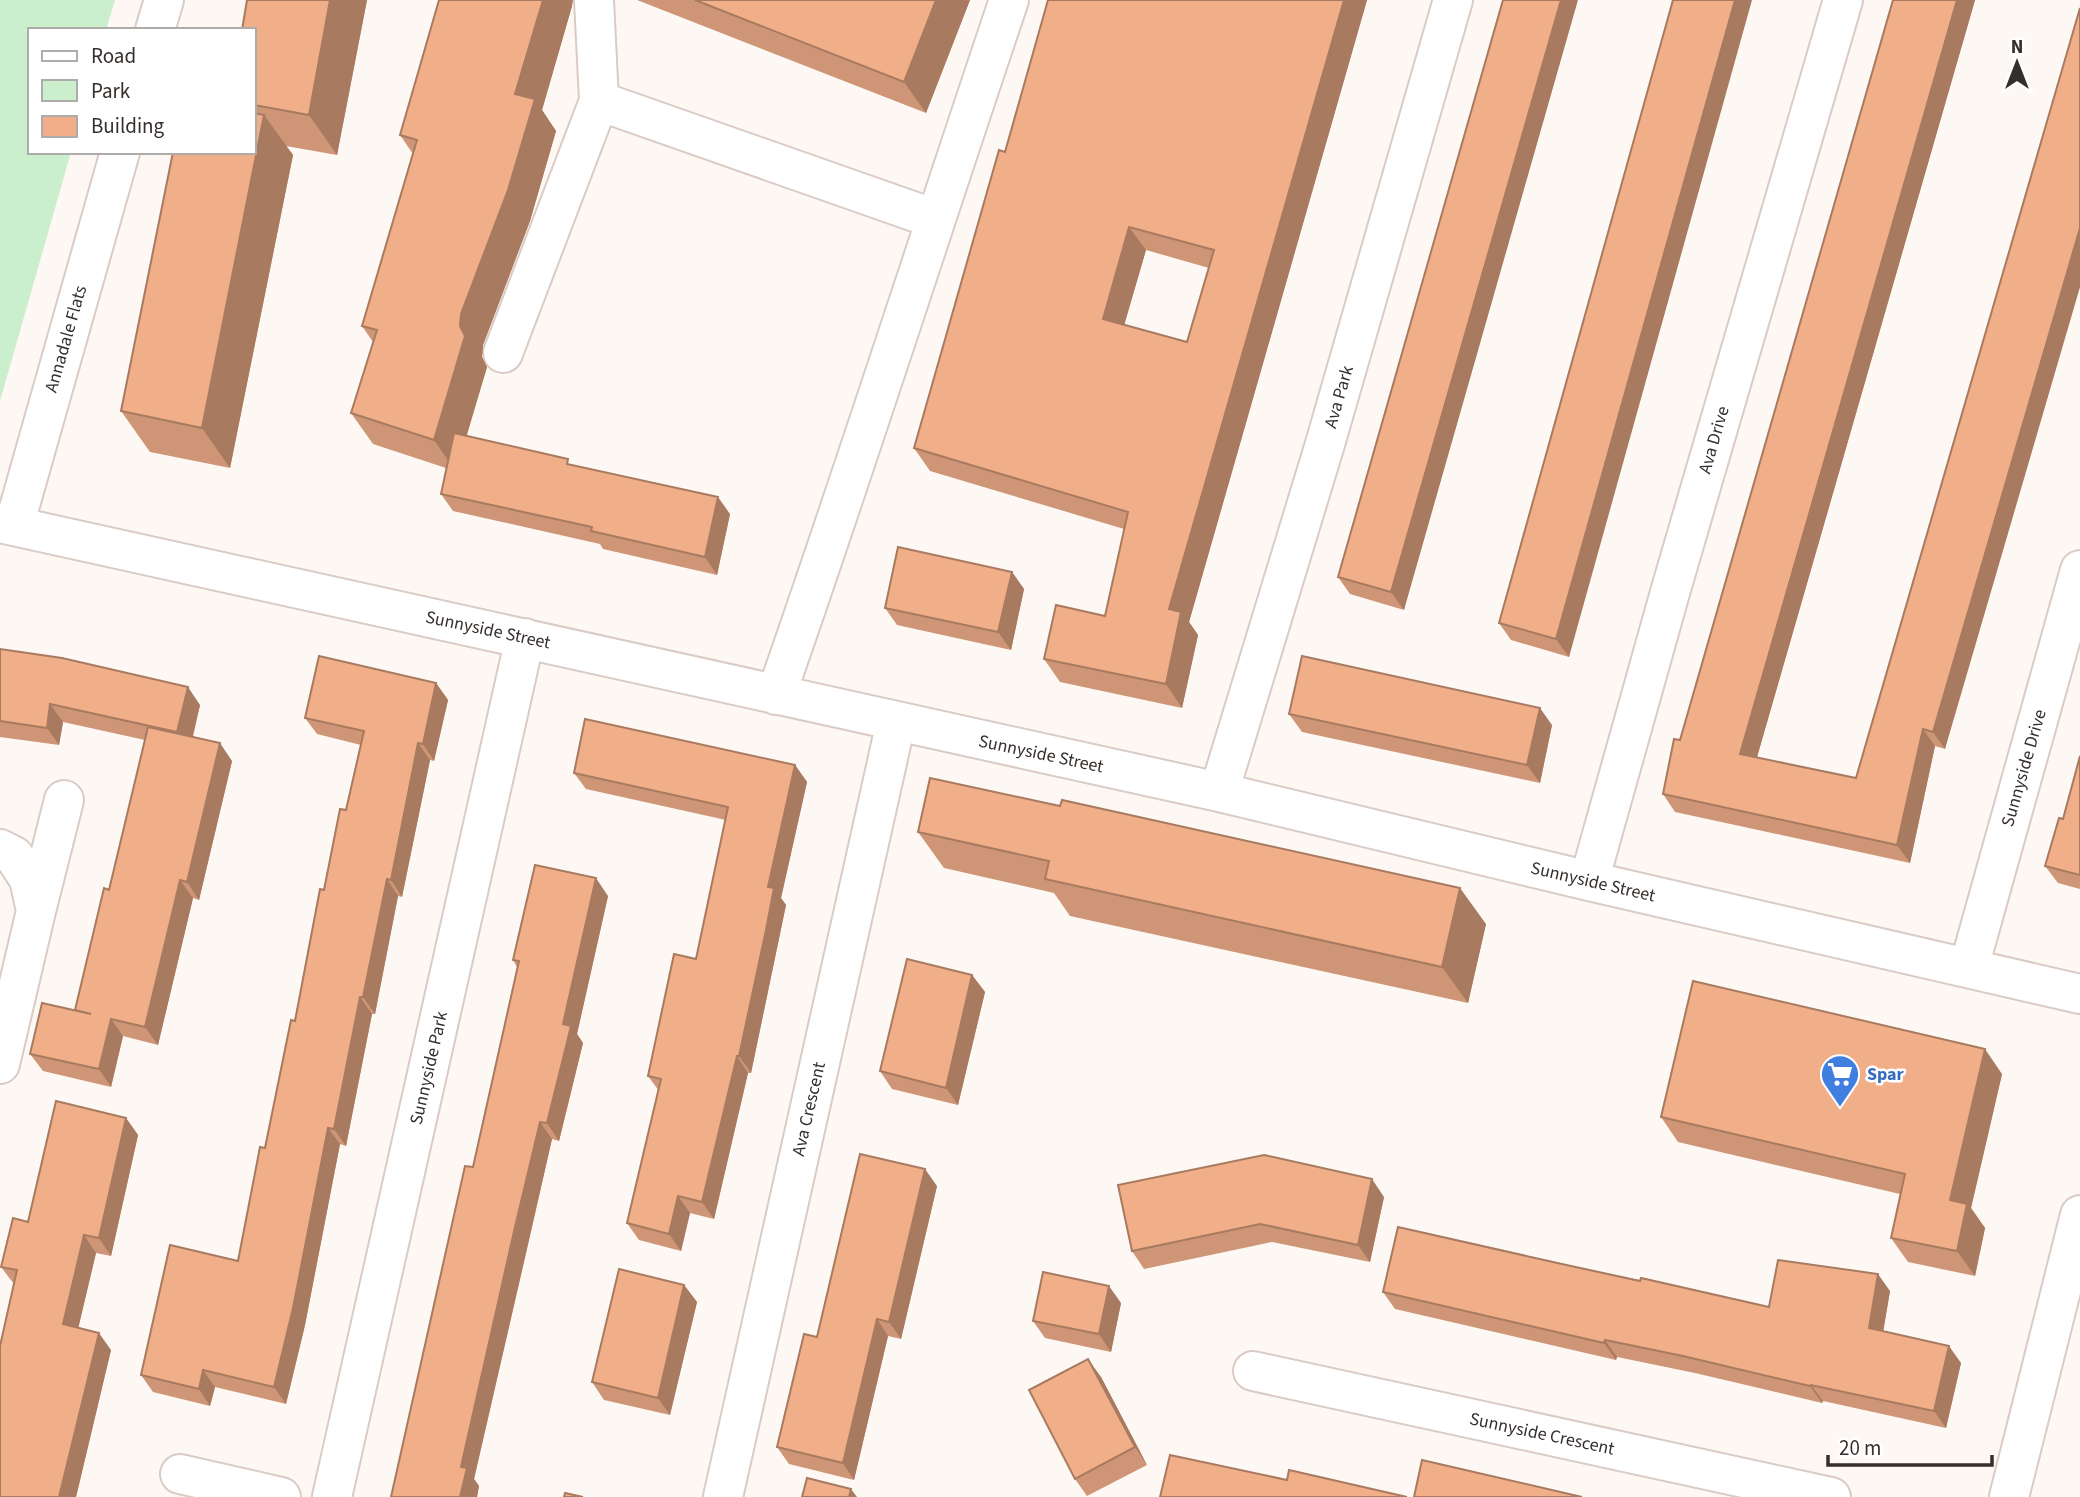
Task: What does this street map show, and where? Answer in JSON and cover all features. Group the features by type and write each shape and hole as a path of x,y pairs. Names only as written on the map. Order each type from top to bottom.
{"street":[{"path":"156,28 164,0"},
{"path":"503,353 599,101 594,0"},
{"path":"776,695 1009,0"},
{"name":"Ava Park","path":"1219,792 1325,444 1452,0"},
{"name":"Ava Drive","path":"1589,881 1675,575 1843,0"},
{"path":"599,101 935,219"},
{"name":"Annadale Flats","path":"7,524 119,154"},
{"name":"Sunnyside Street","path":"7,524 1219,792 1589,881 2080,994"},
{"name":"Sunnyside Drive","path":"1969,967 2080,570"},
{"name":"Sunnyside Park","path":"332,1497 525,638"},
{"name":"Ava Crescent","path":"723,1497 896,722"},
{"path":"0,1064 64,800"},
{"path":"0,849 14,856 29,879 36,911"},
{"path":"2009,1497 2080,1215"},
{"name":"Sunnyside Crescent","path":"1253,1371 1831,1497"},
{"path":"180,1474 281,1497"}],"green space":[{"path":"0,0 115,0 107,28 28,28 28,154 70,154 0,401"}],"building":[{"path":"247,0 330,0 309,115 256,105 256,28 242,28"},
{"path":"439,0 543,0 515,94 535,99 508,190 461,314 460,326 465,336 434,440 351,413 377,330 362,326 417,140 400,135"},
{"path":"695,0 936,0 904,82"},
{"path":"1048,0 1344,0 1169,609 1181,612 1166,684 1044,659 1056,605 1105,616 1128,512 914,448 999,150 1005,152","holes":["1129,227 1214,250 1187,342 1103,319"]},
{"path":"1503,0 1561,0 1391,592 1338,577"},
{"path":"1673,0 1735,0 1556,639 1499,623"},
{"path":"1893,0 1957,0 1740,754 1856,778 2080,8 2080,228 1933,732 1923,729 1897,845 1663,794 1674,739 1680,740"},
{"path":"256,113 264,115 202,428 121,411 173,154 256,154"},
{"path":"454,433 568,459 567,464 718,497 705,557 591,531 592,527 441,494"},
{"path":"898,547 1012,572 998,632 885,608"},
{"path":"0,649 62,658 188,687 177,732 50,704 47,728 0,721"},
{"path":"319,656 436,683 423,744 418,743 391,880 387,879 334,1129 328,1128 293,1308 274,1387 203,1370 199,1389 141,1375 170,1245 238,1261 260,1147 265,1148 291,1020 295,1021 320,889 324,890 340,809 346,810 364,731 305,718"},
{"path":"1302,656 1540,708 1527,765 1289,714"},
{"path":"585,719 795,765 768,887 774,888 766,930 739,1056 702,1202 678,1196 669,1234 627,1223 661,1079 648,1076 674,954 696,959 728,807 574,773"},
{"path":"148,727 220,743 187,882 180,880 145,1027 111,1019 99,1069 30,1054 42,1003 91,1014 75,1010 104,888 109,890"},
{"path":"2080,756 2080,875 2045,866 2059,818 2063,819"},
{"path":"930,778 1060,806 1062,800 1460,888 1442,967 1045,879 1049,861 918,832"},
{"path":"535,865 596,878 563,1024 571,1026 547,1123 540,1122 515,1227 461,1467 467,1468 460,1497 391,1497 465,1166 473,1167 519,961 513,960"},
{"path":"907,959 972,975 946,1088 880,1071"},
{"name":"Spar","path":"1693,981 1985,1049 1950,1200 1967,1204 1957,1251 1891,1238 1905,1174 1661,1117"},
{"path":"56,1101 126,1118 99,1238 84,1235 63,1324 99,1333 59,1497 0,1497 0,1346 17,1270 1,1267 13,1218 28,1222"},
{"path":"860,1154 925,1169 889,1322 877,1319 843,1463 777,1447 804,1334 817,1337"},
{"path":"1264,1155 1372,1179 1358,1245 1260,1224 1132,1251 1118,1185"},
{"path":"1398,1227 1769,1307 1778,1260 1878,1274 1869,1328 1949,1346 1934,1411 1810,1386 1683,1356 1605,1340 1604,1343 1383,1292"},
{"path":"619,1269 684,1285 658,1398 592,1382"},
{"path":"1043,1272 1109,1286 1099,1334 1033,1321"},
{"path":"1088,1359 1135,1447 1075,1479 1029,1390"},
{"path":"1170,1455 1287,1480 1289,1470 1407,1497 1160,1497"},
{"path":"1422,1460 1582,1497 1414,1497"},
{"path":"807,1478 851,1489 849,1497 802,1497"},
{"path":"565,1493 583,1497 564,1497"}],"place":[{"name":"Spar","path":"1840,1108"}]}
